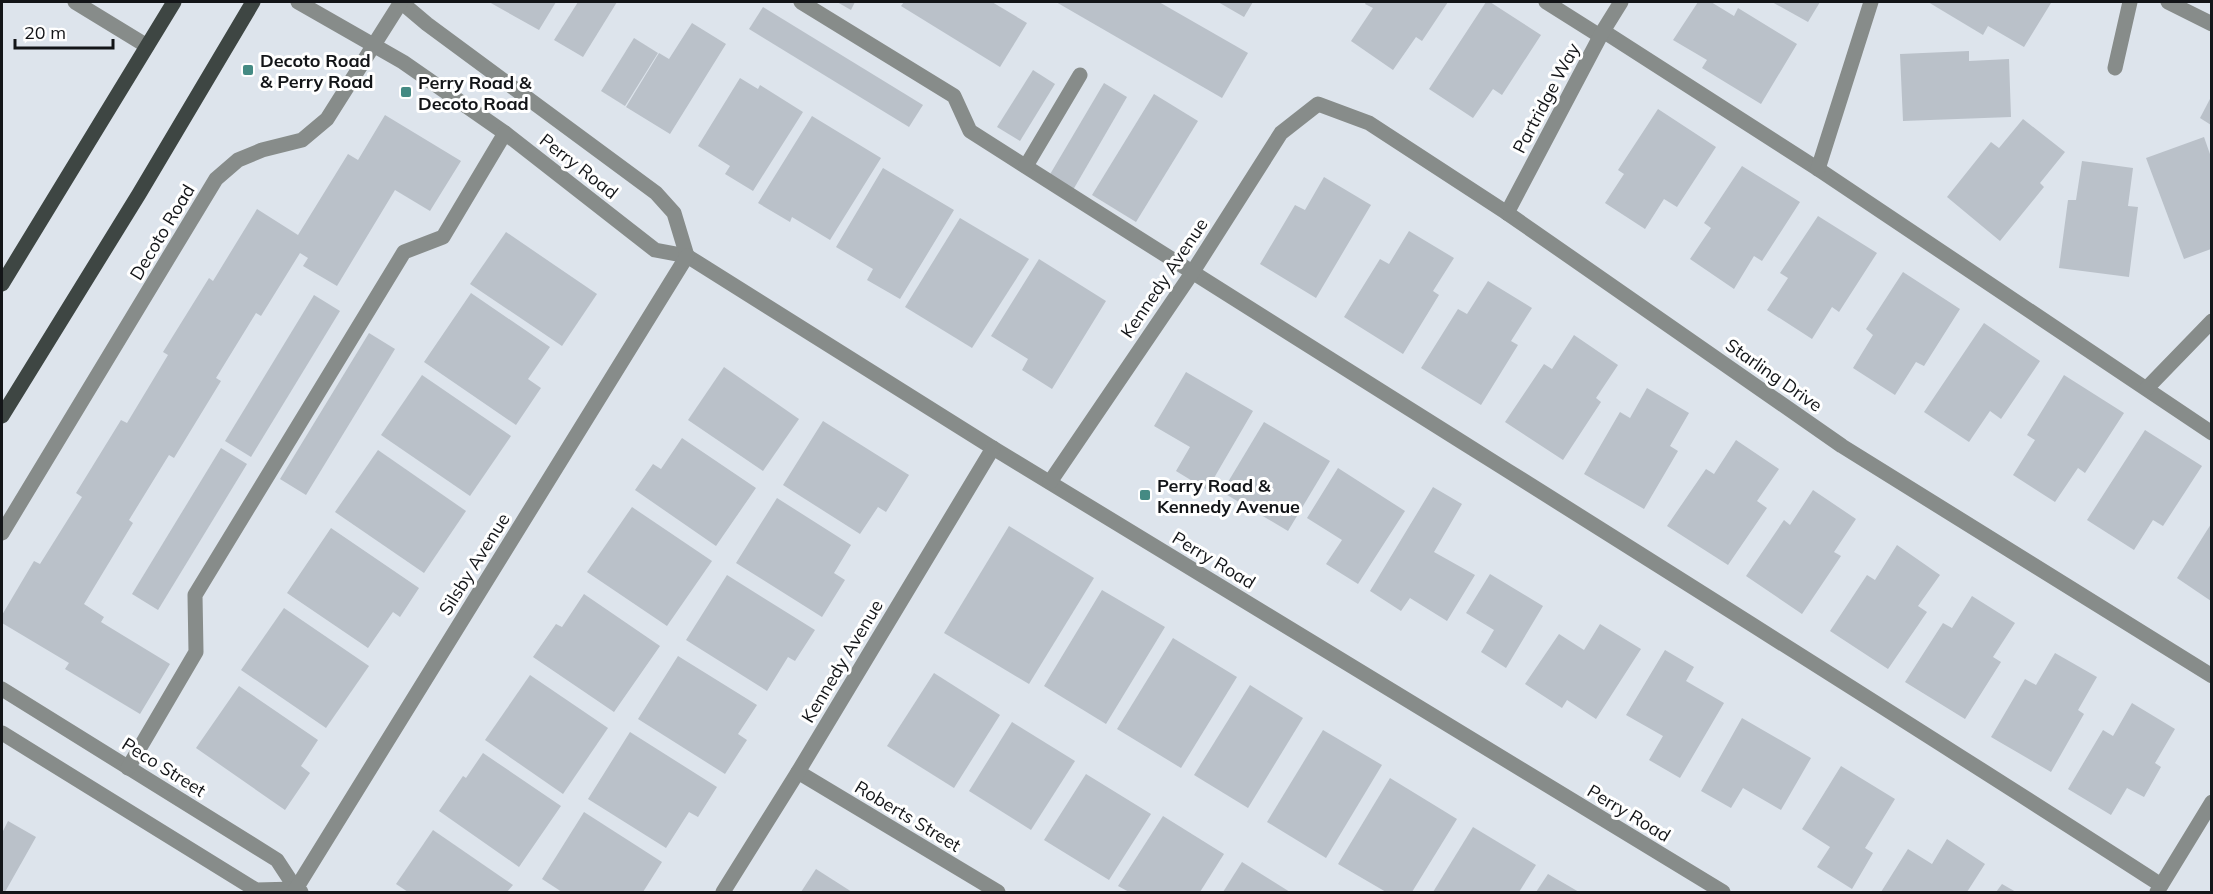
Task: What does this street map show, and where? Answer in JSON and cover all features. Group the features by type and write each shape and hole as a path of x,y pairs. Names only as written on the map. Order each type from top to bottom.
{"main road":[{"path":"2,284 174,2"},
{"path":"2,416 139,194 253,2"}],"street":[{"path":"75,2 147,46"},
{"name":"Perry Road","path":"298,2 403,62 506,133 655,250 687,256 993,448 1723,892"},
{"name":"Perry Road","path":"401,2 427,24 656,193 674,213 687,256"},
{"name":"Decoto Road","path":"2,533 216,179 238,160 262,150 302,140 327,119 401,2"},
{"path":"801,2 954,96 970,130 1192,273 1796,651 2158,889 2211,802"},
{"path":"1546,2 1601,33 1818,169 2211,433"},
{"name":"Partridge Way","path":"1507,213 1601,33 1621,2"},
{"path":"1818,169 1871,2"},
{"path":"2115,69 2130,2"},
{"path":"2168,2 2211,24"},
{"path":"1026,166 1080,75"},
{"name":"Starling Drive","path":"1318,104 1369,123 1507,213 1842,446 2211,676"},
{"name":"Kennedy Avenue","path":"1050,482 1192,273 1281,133 1318,104"},
{"path":"128,768 196,652 195,595 404,252 443,237 506,133"},
{"name":"Silsby Avenue","path":"297,891 687,256"},
{"path":"2147,388 2211,321"},
{"name":"Kennedy Avenue","path":"723,892 993,448"},
{"name":"Peco Street","path":"2,689 277,860 297,891"},
{"path":"2,733 256,890 297,891"},
{"name":"Roberts Street","path":"798,772 998,892"}],"building":[{"path":"489,2 556,2 539,30"},
{"path":"578,2 617,2 583,57 554,40"},
{"path":"837,2 855,2 851,10"},
{"path":"904,2 992,2 1027,23 1000,67 901,6"},
{"path":"1056,2 1159,2 1248,53 1222,98"},
{"path":"1218,2 1253,2 1244,17"},
{"path":"1366,2 1448,2 1422,41 1416,37 1393,70 1351,41 1373,8 1365,4"},
{"path":"1486,2 1490,2 1541,35 1502,95 1493,89 1473,118 1429,89"},
{"path":"1698,2 1711,2 1734,16 1738,8 1797,44 1761,104 1702,68 1707,60 1673,40"},
{"path":"1772,2 1820,2 1808,22"},
{"path":"1928,2 2051,3 2024,47 1988,26 1983,35"},
{"path":"763,7 923,105 909,127 749,29"},
{"path":"692,23 726,44 670,134 626,107 659,53 669,59"},
{"path":"634,38 658,53 625,106 601,91"},
{"path":"1969,51 1969,61 2009,59 2011,117 1903,121 1900,54"},
{"path":"1033,70 1055,84 1020,141 997,127"},
{"path":"740,78 758,89 760,85 803,112 753,191 725,174 730,166 698,146"},
{"path":"1104,83 1127,97 1073,190 1049,176"},
{"path":"1154,94 1198,121 1136,222 1092,195"},
{"path":"2211,97 2211,125 2200,118"},
{"path":"1658,109 1716,147 1677,207 1664,199 1645,229 1605,203 1624,174 1618,170"},
{"path":"385,115 461,161 430,211 395,190 337,286 303,266 308,258 300,253 261,316 256,313 216,378 221,381 174,458 169,455 129,520 133,523 84,604 104,617 101,622 170,664 140,714 65,669 69,663 2,623 2,615 34,561 40,564 82,497 76,493 121,420 127,423 168,355 163,352 209,278 213,281 257,209 298,235 348,154 358,160"},
{"path":"812,116 881,158 830,240 792,217 790,222 758,203"},
{"path":"2023,119 2065,152 2040,183 2044,187 2000,241 1947,197 1991,142 1999,148"},
{"path":"2204,137 2211,157 2211,249 2184,259 2146,158"},
{"path":"2082,161 2133,168 2128,206 2138,207 2129,277 2059,268 2068,200 2076,200"},
{"path":"1742,166 1800,202 1762,261 1754,256 1734,289 1690,259 1711,228 1704,223"},
{"path":"883,168 954,210 900,299 867,280 873,269 836,247"},
{"path":"1324,177 1371,205 1316,298 1260,264 1295,205 1305,210"},
{"path":"1818,216 1877,253 1839,312 1832,307 1812,339 1767,310 1788,278 1780,273"},
{"path":"960,218 1029,259 972,348 905,307"},
{"path":"1409,231 1454,258 1433,291 1439,295 1403,354 1344,317 1380,259 1389,264"},
{"path":"506,232 597,294 562,346 470,284"},
{"path":"1039,259 1106,301 1052,389 1022,370 1028,359 991,336"},
{"path":"1903,272 1960,309 1924,366 1916,362 1895,395 1853,368 1873,335 1866,329"},
{"path":"1488,281 1532,308 1511,341 1518,345 1481,405 1421,368 1458,309 1467,314"},
{"path":"471,293 550,347 528,379 541,388 516,425 424,362"},
{"path":"314,295 340,311 251,457 225,441"},
{"path":"1984,323 2040,361 2001,419 1990,411 1969,442 1924,412"},
{"path":"369,333 395,349 306,495 280,479"},
{"path":"1574,335 1618,365 1596,398 1601,402 1563,460 1505,422 1544,364 1552,369"},
{"path":"724,367 799,419 763,471 688,420"},
{"path":"1186,372 1253,411 1207,490 1176,471 1190,447 1154,426"},
{"path":"422,375 511,436 470,496 381,435"},
{"path":"2064,375 2124,413 2085,473 2078,468 2055,502 2013,475 2035,440 2027,435"},
{"path":"1647,388 1689,413 1670,446 1678,451 1644,509 1584,474 1620,412 1630,418"},
{"path":"823,421 909,475 886,512 878,507 860,534 783,485"},
{"path":"1264,422 1330,461 1288,531 1222,492"},
{"path":"2145,430 2202,466 2163,526 2153,520 2134,550 2087,520"},
{"path":"682,438 756,488 716,546 635,490 653,464 661,469"},
{"path":"1736,440 1779,469 1757,501 1767,508 1728,565 1667,526 1706,469 1714,474"},
{"path":"221,448 247,464 158,610 132,594"},
{"path":"378,450 466,511 424,573 335,512"},
{"path":"1338,468 1405,511 1358,584 1326,564 1342,540 1307,518"},
{"path":"1433,487 1462,504 1434,552 1475,575 1447,621 1410,598 1401,611 1370,591"},
{"path":"1813,490 1856,519 1834,552 1841,556 1802,614 1746,576 1784,520 1790,525"},
{"path":"777,498 851,545 834,573 845,580 822,617 736,563"},
{"path":"632,507 712,561 667,626 587,572"},
{"path":"2211,524 2211,601 2177,578"},
{"path":"1009,526 1094,578 1029,684 944,633"},
{"path":"331,528 419,588 400,617 393,612 368,648 287,593"},
{"path":"1897,545 1940,575 1918,606 1927,612 1888,669 1830,631 1867,575 1875,580"},
{"path":"1490,574 1543,606 1506,668 1481,652 1494,630 1466,613"},
{"path":"727,575 815,630 795,661 788,657 767,691 686,640"},
{"path":"1102,590 1165,627 1106,724 1044,686"},
{"path":"584,594 660,646 614,712 533,657 556,624 562,627"},
{"path":"1972,596 2015,623 1993,657 2001,662 1965,719 1905,682 1943,623 1952,628"},
{"path":"284,608 369,666 326,728 241,670"},
{"path":"1600,624 1641,649 1596,719 1567,700 1562,708 1525,684 1559,634 1584,650"},
{"path":"1173,638 1237,677 1181,768 1117,729"},
{"path":"1665,650 1694,667 1686,681 1724,703 1680,778 1649,760 1663,736 1626,715"},
{"path":"2055,653 2097,677 2078,710 2084,714 2051,772 1991,737 2025,679 2036,685"},
{"path":"678,656 757,705 738,734 747,740 725,774 638,719"},
{"path":"934,673 1000,715 954,788 887,746"},
{"path":"530,675 608,728 563,794 485,740"},
{"path":"1250,685 1303,718 1248,808 1194,775"},
{"path":"239,686 318,740 301,766 310,773 285,810 196,748"},
{"path":"2132,703 2175,729 2155,763 2161,767 2144,797 2127,788 2111,815 2068,789 2103,730 2113,736"},
{"path":"1742,718 1811,758 1781,810 1743,788 1731,808 1701,791"},
{"path":"1012,722 1075,761 1031,830 969,791"},
{"path":"1323,730 1382,765 1326,858 1267,822"},
{"path":"630,732 717,787 698,817 689,812 666,848 588,799"},
{"path":"483,753 561,806 519,867 439,811 463,776 466,778"},
{"path":"1841,766 1895,799 1865,848 1873,853 1852,889 1817,867 1830,847 1802,829"},
{"path":"1086,774 1151,814 1109,880 1044,840"},
{"path":"1390,778 1457,819 1412,892 1386,892 1338,864"},
{"path":"584,812 662,862 643,892 562,892 542,879"},
{"path":"1163,816 1224,854 1200,892 1129,892 1118,886"},
{"path":"8,821 36,837 5,892 2,892 2,833"},
{"path":"1473,827 1536,865 1519,892 1433,892"},
{"path":"433,830 513,885 507,892 408,892 396,884"},
{"path":"1947,839 1985,864 1967,892 1881,892 1908,849 1932,864"},
{"path":"1242,862 1290,892 1223,892"},
{"path":"816,869 852,892 801,892"},
{"path":"1548,874 1579,892 1536,892"},
{"path":"2002,884 2016,892 1996,892"}],"place":[{"name":"Decoto Road & Perry Road","path":"248,70"},
{"name":"Perry Road & Decoto Road","path":"406,92"},
{"name":"Perry Road & Kennedy Avenue","path":"1145,495"}]}
